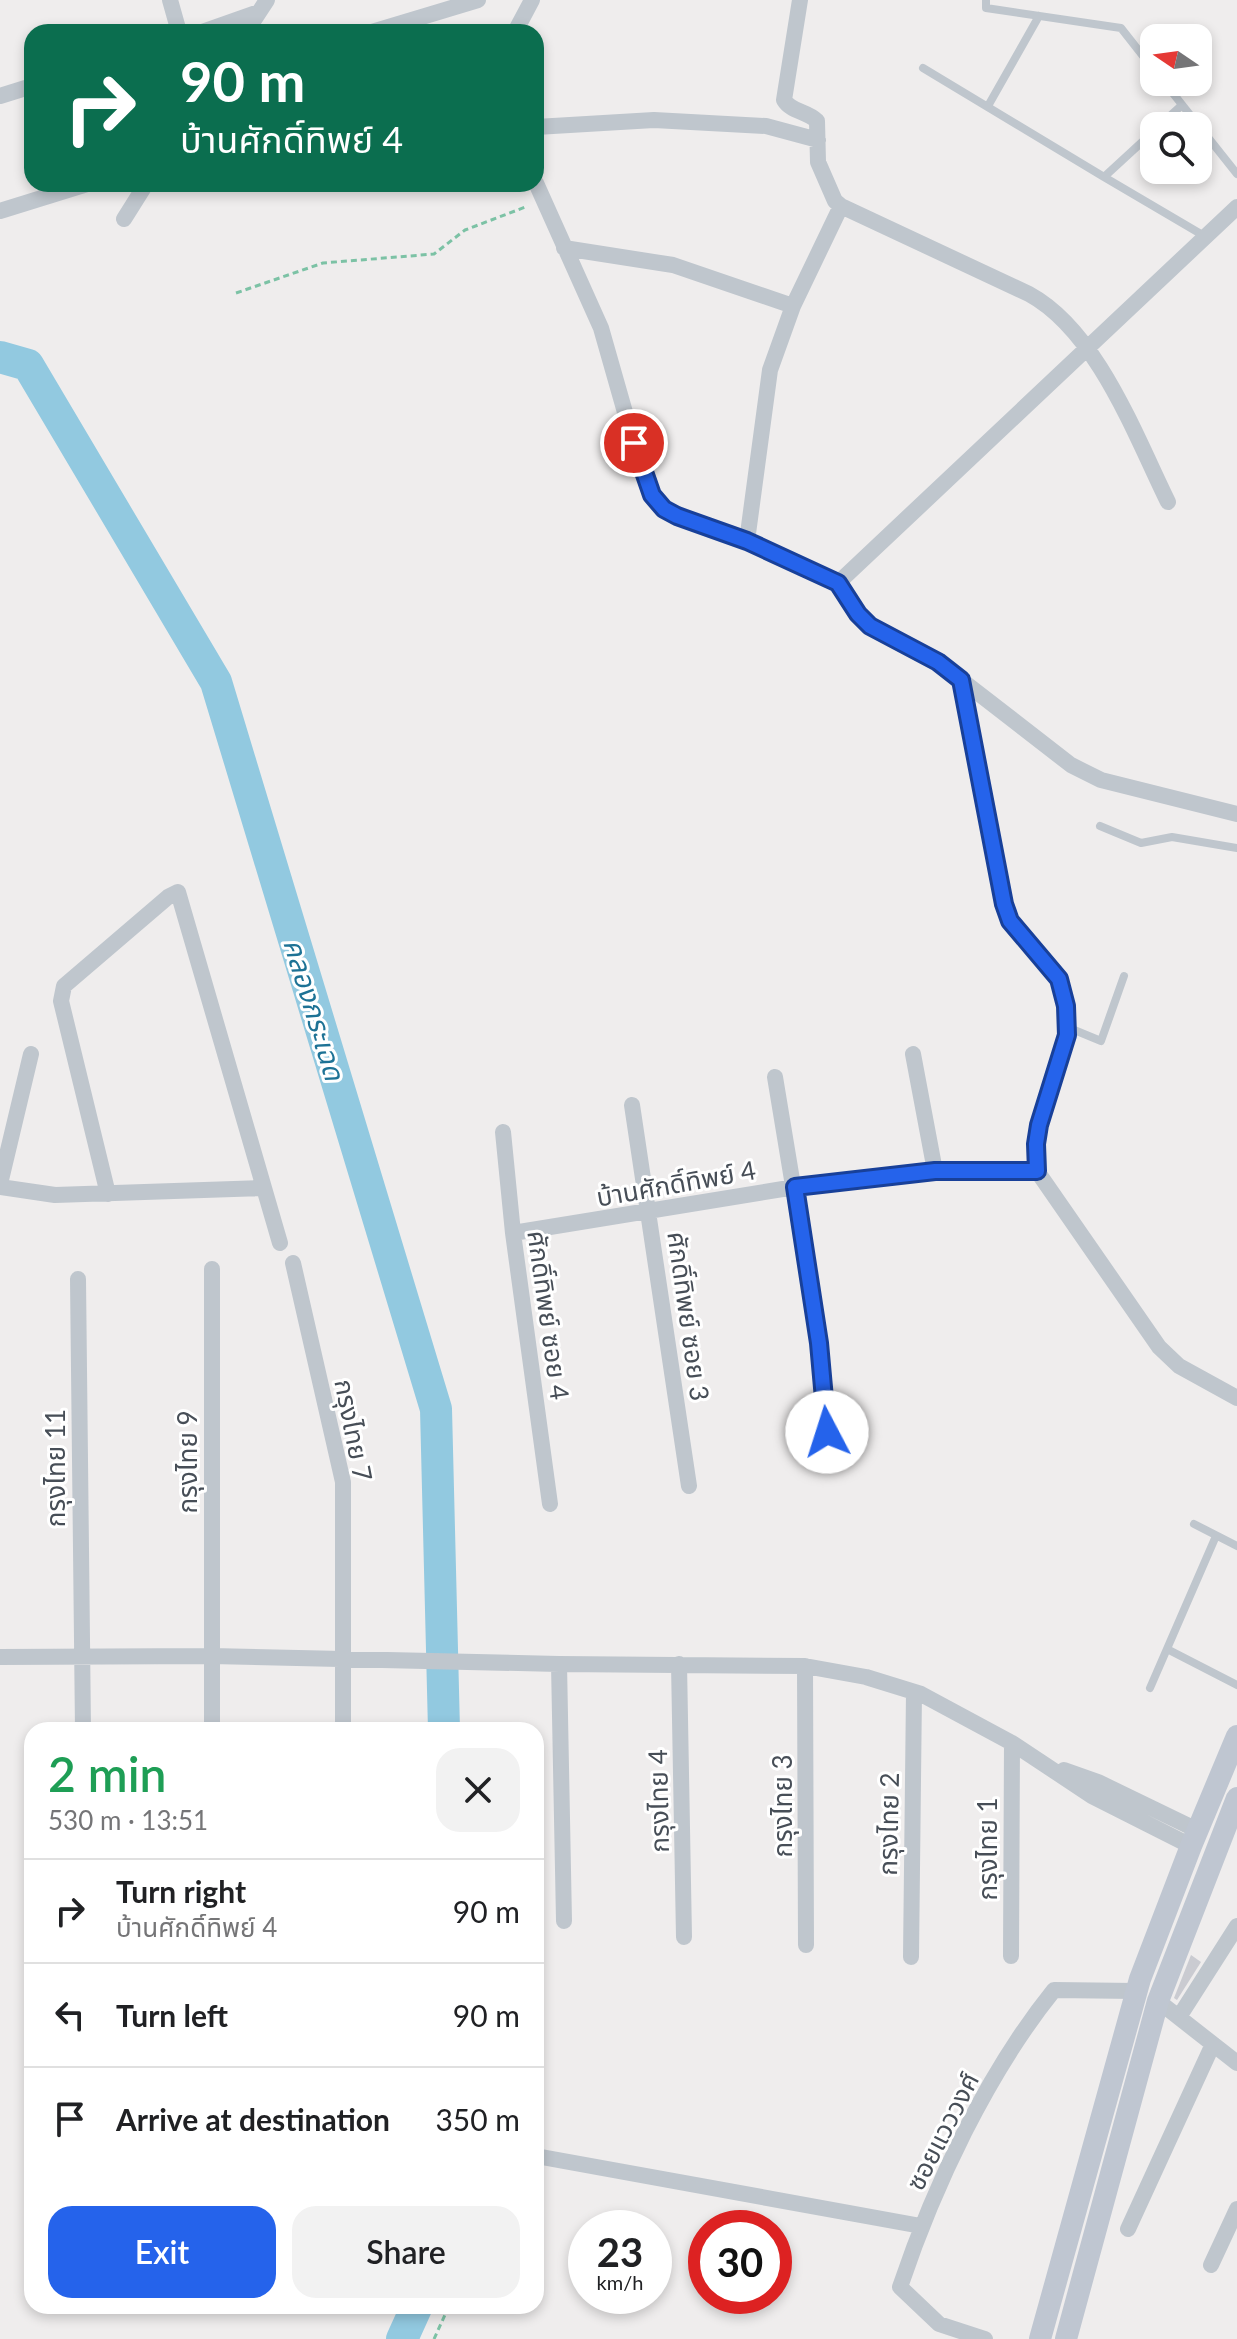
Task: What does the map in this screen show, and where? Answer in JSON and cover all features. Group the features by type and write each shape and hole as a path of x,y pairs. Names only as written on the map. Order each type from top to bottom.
{"street":[{"path":"170,0 177,24"},
{"path":"398,24 478,0"},
{"path":"519,24 532,0"},
{"path":"800,0 784,100 790,107 817,121 818,162 835,201 1041,301 1064,321 1088,350 1119,402 1168,502"},
{"path":"221,24 263,6"},
{"path":"251,24 263,6"},
{"path":"0,96 24,88"},
{"path":"544,127 668,121 766,126 818,140"},
{"path":"0,211 61,192"},
{"path":"124,219 141,192"},
{"path":"540,192 601,328 642,472 652,495 664,509 747,541 838,583 858,614 870,626 938,662 1071,765 1101,780 1237,814"},
{"path":"747,541 770,370 793,306 841,206"},
{"path":"838,583 1237,207"},
{"path":"564,248 673,265 793,306"},
{"path":"961,680 1004,904 1010,921 1059,979 1066,1006 1067,1035 1039,1125 1037,1171 1159,1347 1179,1366 1236,1393"},
{"path":"108,1194 61,1001 64,986 168,897 178,892 280,1243"},
{"path":"31,1054 0,1185 55,1195 262,1188"},
{"path":"913,1054 935,1171"},
{"path":"775,1077 819,1343 830,1462"},
{"name":"ศักดิ์ทิพย์ ซอย 3","path":"632,1105 689,1486"},
{"name":"ศักดิ์ทิพย์ ซอย 4","path":"503,1132 513,1233 550,1504"},
{"name":"บ้านศักดิ์ทิพย์ 4","path":"513,1233 795,1187 935,1171 1037,1171"},
{"name":"กรุงไทย 7","path":"293,1263 343,1482 343,1722"},
{"name":"กรุงไทย 9","path":"212,1269 212,1722"},
{"name":"กรุงไทย 11","path":"78,1279 83,1722"},
{"path":"0,1657 343,1657 506,1663 805,1666 866,1677 914,1692 1012,1743 1092,1796 1194,1838"},
{"path":"559,1664 564,1921"},
{"name":"กรุงไทย 4","path":"679,1664 684,1937"},
{"name":"กรุงไทย 3","path":"805,1666 806,1945"},
{"name":"กรุงไทย 2","path":"911,1957 914,1692"},
{"path":"1040,2339 1136,1991 1194,1838 1237,1736"},
{"name":"กรุงไทย 1","path":"1011,1956 1012,1743"},
{"path":"1066,2339 1158,2001 1236,1802"},
{"path":"1179,2017 1237,1926"},
{"name":"ซอยแวววงศ์","path":"985,2339 939,2324 900,2287 921,2226 968,2127 1026,2025 1054,1990 1136,1991"},
{"path":"1158,2001 1237,2063"},
{"path":"1128,2229 1213,2044"},
{"path":"544,2157 921,2226"},
{"path":"1211,2265 1237,2209"}],"lane":[{"path":"986,0 986,8 1121,28 1140,52"},
{"path":"988,106 1039,16"},
{"path":"923,68 1206,237"},
{"path":"1175,96 1237,174"},
{"path":"1174,112 1182,105"},
{"path":"1104,177 1140,144"},
{"path":"1100,826 1141,843 1172,837 1237,848"},
{"path":"1066,1027 1101,1041 1124,976"},
{"path":"1194,1524 1237,1546"},
{"path":"1150,1688 1216,1536"},
{"path":"1167,1649 1237,1685"}],"path":[{"path":"236,293 323,263 434,254 465,230 543,200"},
{"path":"434,2339 445,2314"}],"building":[{"path":"1191,1955 1201,1962 1177,2000 1174,1998"}],"waterway":[{"name":"คลองกระเฉด","path":"0,357 28,365 216,682 436,1409 444,1722"},
{"name":"คลองกระเฉด","path":"402,2339 413,2314"}],"route":[{"path":"634,443 652,495 664,509 747,541 838,583 858,614 870,626 928,656 961,680 1004,904 1010,921 1059,979 1066,1006 1067,1035 1039,1125 1037,1171 935,1171 795,1187 819,1343 827,1432"}]}
